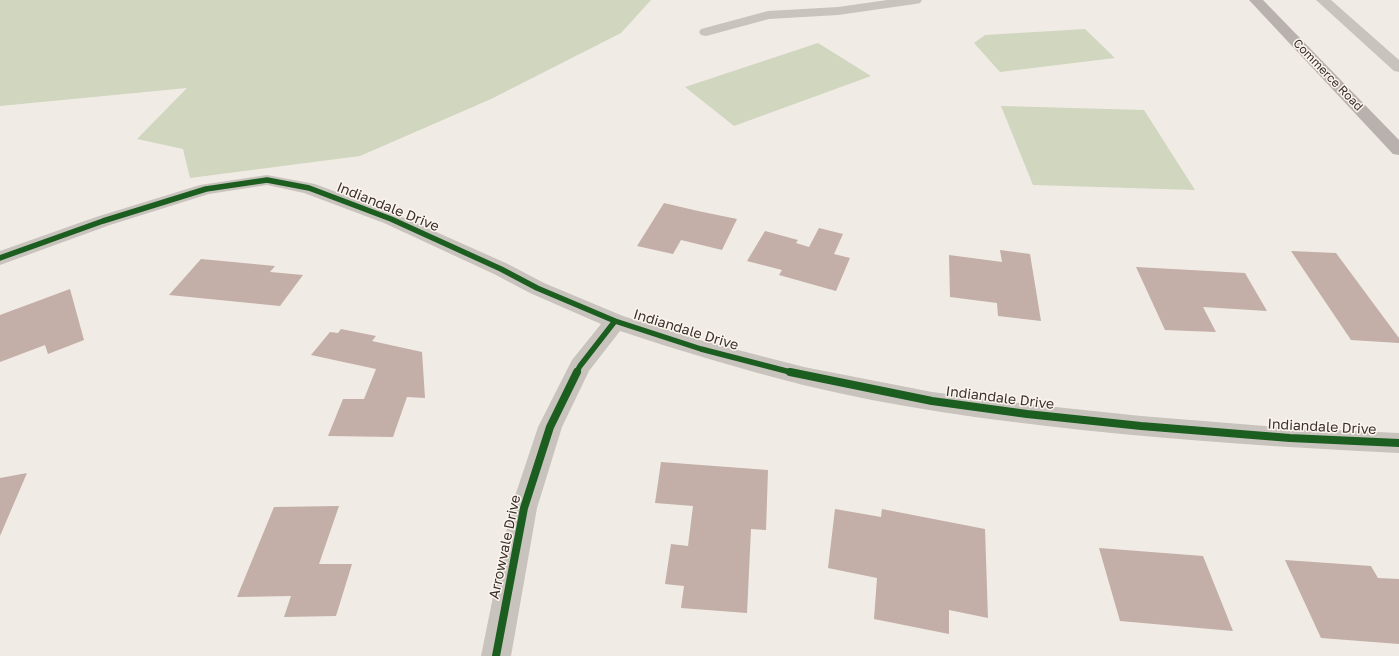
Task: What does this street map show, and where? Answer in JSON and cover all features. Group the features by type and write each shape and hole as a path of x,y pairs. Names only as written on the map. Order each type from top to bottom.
{"main road":[{"name":"Commerce Road","path":"1256,0 1399,150"}],"street":[{"path":"824,0 838,10"},
{"path":"706,32 768,15 838,10 914,0"},
{"path":"1323,0 1399,68"},
{"name":"Indiandale Drive","path":"0,258 103,222 206,189 267,180 309,188 391,219 501,269 537,288 615,321 702,349 804,376 932,401 1027,414 1141,426 1290,438 1399,443"},
{"name":"Arrowvale Drive","path":"496,656 524,508 550,427 580,366 615,321"}],"green space":[{"path":"0,0 651,0 621,33 491,99 360,156 190,178 183,149 137,139 187,88 0,106"},
{"path":"1085,29 1115,58 1000,72 974,43 985,35"},
{"path":"818,43 871,76 734,126 685,87"},
{"path":"1001,106 1144,110 1195,190 1033,185"}],"building":[{"path":"664,203 737,219 722,250 681,240 673,254 637,246"},
{"path":"819,228 843,234 834,254 850,258 836,291 779,275 782,270 747,261 765,231 798,240 796,243 809,247"},
{"path":"1000,250 1030,254 1041,321 998,316 997,303 950,297 949,255 1002,262"},
{"path":"1291,251 1336,253 1399,338 1399,343 1351,340"},
{"path":"201,259 275,266 270,272 303,275 280,306 169,295"},
{"path":"1136,267 1245,273 1267,311 1203,307 1216,332 1165,330"},
{"path":"70,289 84,340 48,354 45,345 0,362 0,315"},
{"path":"341,329 376,336 372,341 422,352 425,398 407,397 393,437 328,436 343,399 364,399 376,369 311,355 330,332 338,333"},
{"path":"661,462 768,470 766,530 751,529 747,613 681,608 684,586 665,584 671,544 688,546 693,506 655,503"},
{"path":"27,473 0,536 0,478"},
{"path":"339,506 319,564 352,564 336,616 284,617 291,596 237,597 274,507"},
{"path":"835,509 881,517 882,509 985,529 988,618 949,610 949,634 874,619 877,578 828,568"},
{"path":"1099,548 1203,556 1233,631 1120,621"},
{"path":"1285,560 1371,566 1378,578 1399,579 1399,644 1321,638"}],"cycle path":[{"path":"0,258 103,221 206,189 267,180 309,188 391,219 501,269 537,288 615,321 701,349 804,376 932,401 1027,414 1141,426 1290,438 1399,443"},
{"path":"496,656 524,508 550,427 580,366 615,321"}]}
